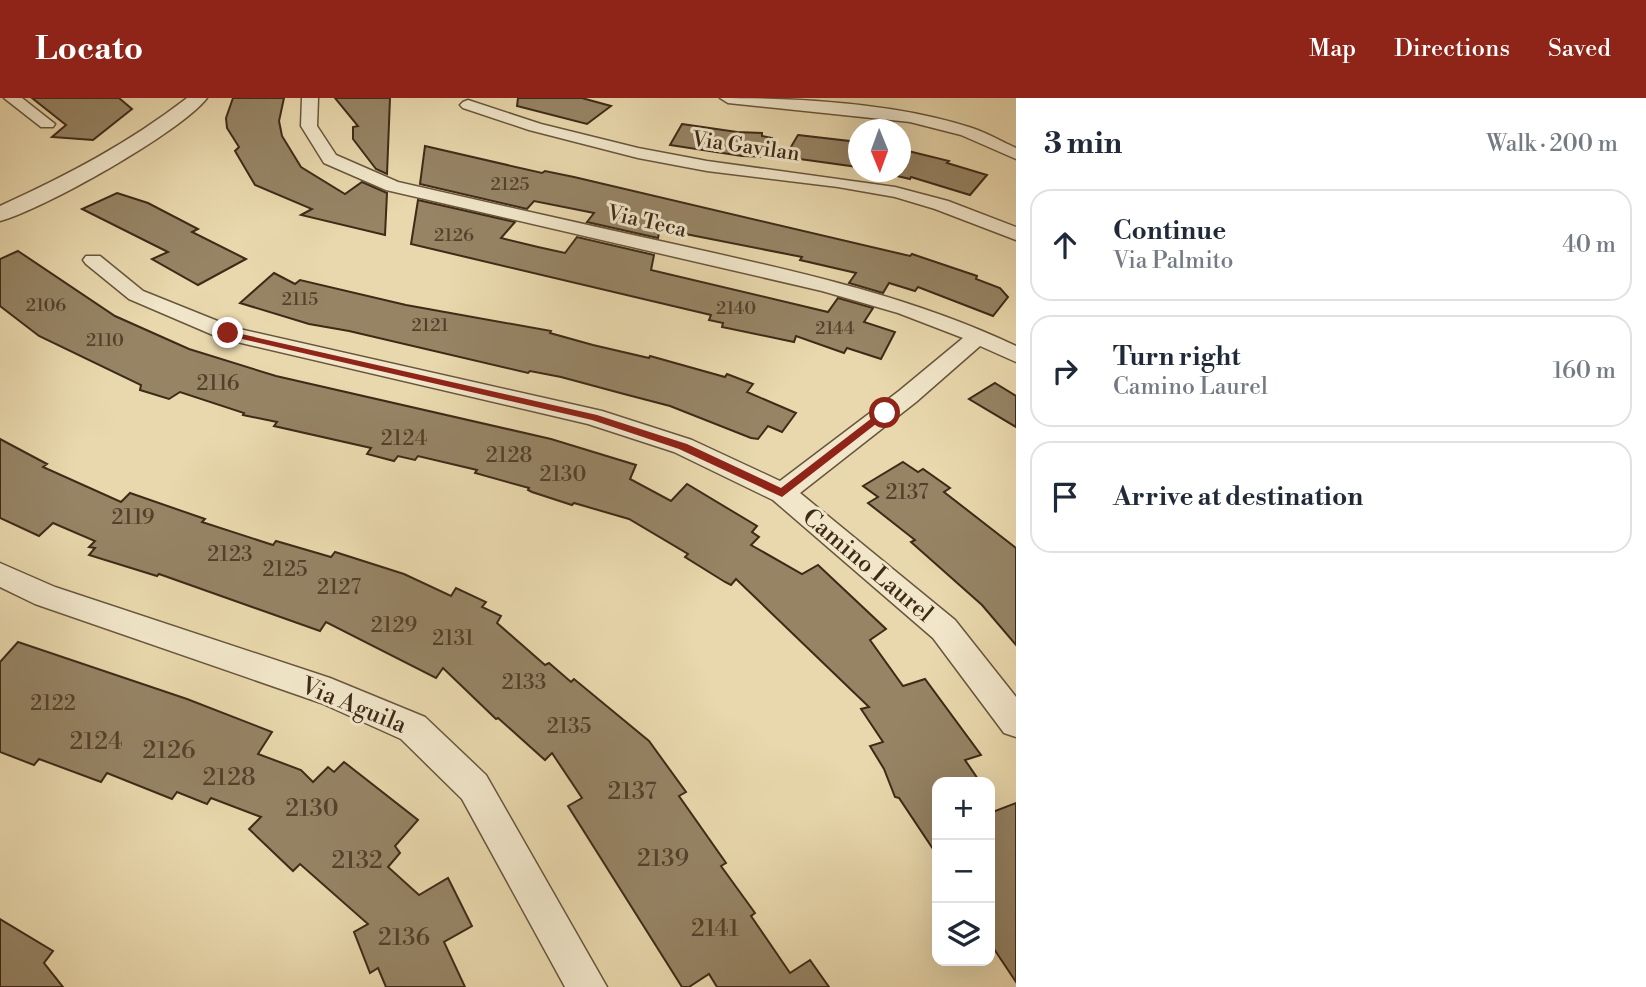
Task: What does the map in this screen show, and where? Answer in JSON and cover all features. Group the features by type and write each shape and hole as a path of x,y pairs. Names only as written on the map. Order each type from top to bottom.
{"street":[{"path":"12,98 47,124"},
{"path":"0,214 63,186 147,139 198,98"},
{"name":"Via Teca","path":"310,98 309,126 330,159 391,186 797,279 901,306 979,335 1016,355"},
{"path":"728,98 911,117 967,132 1016,154"},
{"name":"Via Gavilan","path":"468,106 511,121 639,153 743,171 837,180 898,192 1013,228"},
{"name":"Camino Laurel","path":"93,260 136,295 228,333 593,417 683,446 782,493 944,629 1016,722"},
{"path":"782,493 847,440 923,386 979,335"},
{"name":"Via Aguila","path":"0,574 45,596 330,692 413,727 474,787 587,987"}],"building":[{"path":"32,98 119,98 132,109 93,140 52,137 66,125"},
{"path":"233,98 284,98 279,121 282,136 301,167 345,194 362,182 387,193 385,235 301,215 312,209 255,185 235,151 239,147 227,128 226,118"},
{"path":"335,98 390,98 387,174 376,169 353,139 353,127 358,126"},
{"path":"518,98 582,98 611,106 587,124 517,106"},
{"path":"682,124 762,133 762,136 772,138 770,157 742,156 670,145"},
{"path":"798,135 848,141 848,166 785,157"},
{"path":"425,146 542,173 545,171 574,177 910,256 912,254 977,276 976,279 1000,288 1008,297 993,316 918,287 915,291 889,283 883,293 849,283 856,273 800,260 802,257 660,229 658,238 587,222 594,213 534,201 527,209 420,184"},
{"path":"911,152 949,161 947,163 987,175 970,195 911,177"},
{"path":"117,193 148,203 198,229 192,232 246,259 198,285 152,259 168,252 82,209"},
{"path":"418,200 515,222 501,238 538,247 565,253 577,237 654,255 651,270 828,312 838,298 873,308 864,322 895,332 881,359 847,348 844,353 796,336 794,342 722,327 723,323 709,320 711,315 411,244"},
{"path":"18,251 115,316 189,349 276,376 551,439 636,465 630,479 671,501 687,484 757,526 752,532 759,537 751,545 802,574 818,565 886,629 870,640 903,686 925,679 981,755 965,760 977,777 932,777 932,848 899,798 895,797 884,769 870,746 883,742 861,709 869,707 736,579 731,585 725,582 685,557 688,554 629,519 574,503 572,505 532,492 529,488 475,473 477,470 418,456 415,460 398,456 394,461 367,454 371,448 274,426 277,422 243,415 244,413 180,392 169,399 140,390 141,385 39,336 0,306 0,259"},
{"path":"274,273 295,284 300,280 406,305 551,331 550,333 593,345 649,358 650,356 725,377 727,374 753,384 747,392 796,413 782,432 768,426 758,439 751,438 670,406 561,377 530,371 528,373 309,324 240,303"},
{"path":"995,383 1016,396 1016,427 969,399"},
{"path":"0,439 47,464 43,467 121,502 130,493 205,519 202,522 273,545 276,541 331,557 335,552 404,574 451,596 456,588 486,602 482,607 501,616 497,623 545,665 549,663 571,682 574,679 649,741 686,792 679,796 726,863 721,866 755,913 751,916 790,973 810,960 829,987 717,987 709,974 689,987 682,987 568,806 582,798 552,753 545,760 496,719 443,668 436,678 326,622 320,631 159,574 157,576 89,555 95,548 89,547 95,541 53,523 39,536 0,518"},
{"path":"903,462 918,472 923,469 950,488 944,492 1016,548 1016,645 982,605 911,542 915,540 868,503 878,497 863,486"},
{"path":"18,642 187,699 272,732 258,754 301,770 313,782 328,767 334,772 344,762 418,820 395,846 400,853 388,867 419,895 448,878 472,926 444,942 465,987 386,987 378,968 370,973 354,932 368,924 300,864 293,871 249,829 261,817 211,798 207,804 177,792 172,799 107,773 101,782 39,759 34,765 0,752 0,662"},
{"path":"1016,803 1016,982 995,950 995,811"},
{"path":"0,919 53,951 44,963 63,987 0,987"}],"route":[{"path":"228,333 593,417 683,446 782,493 885,413"}]}
